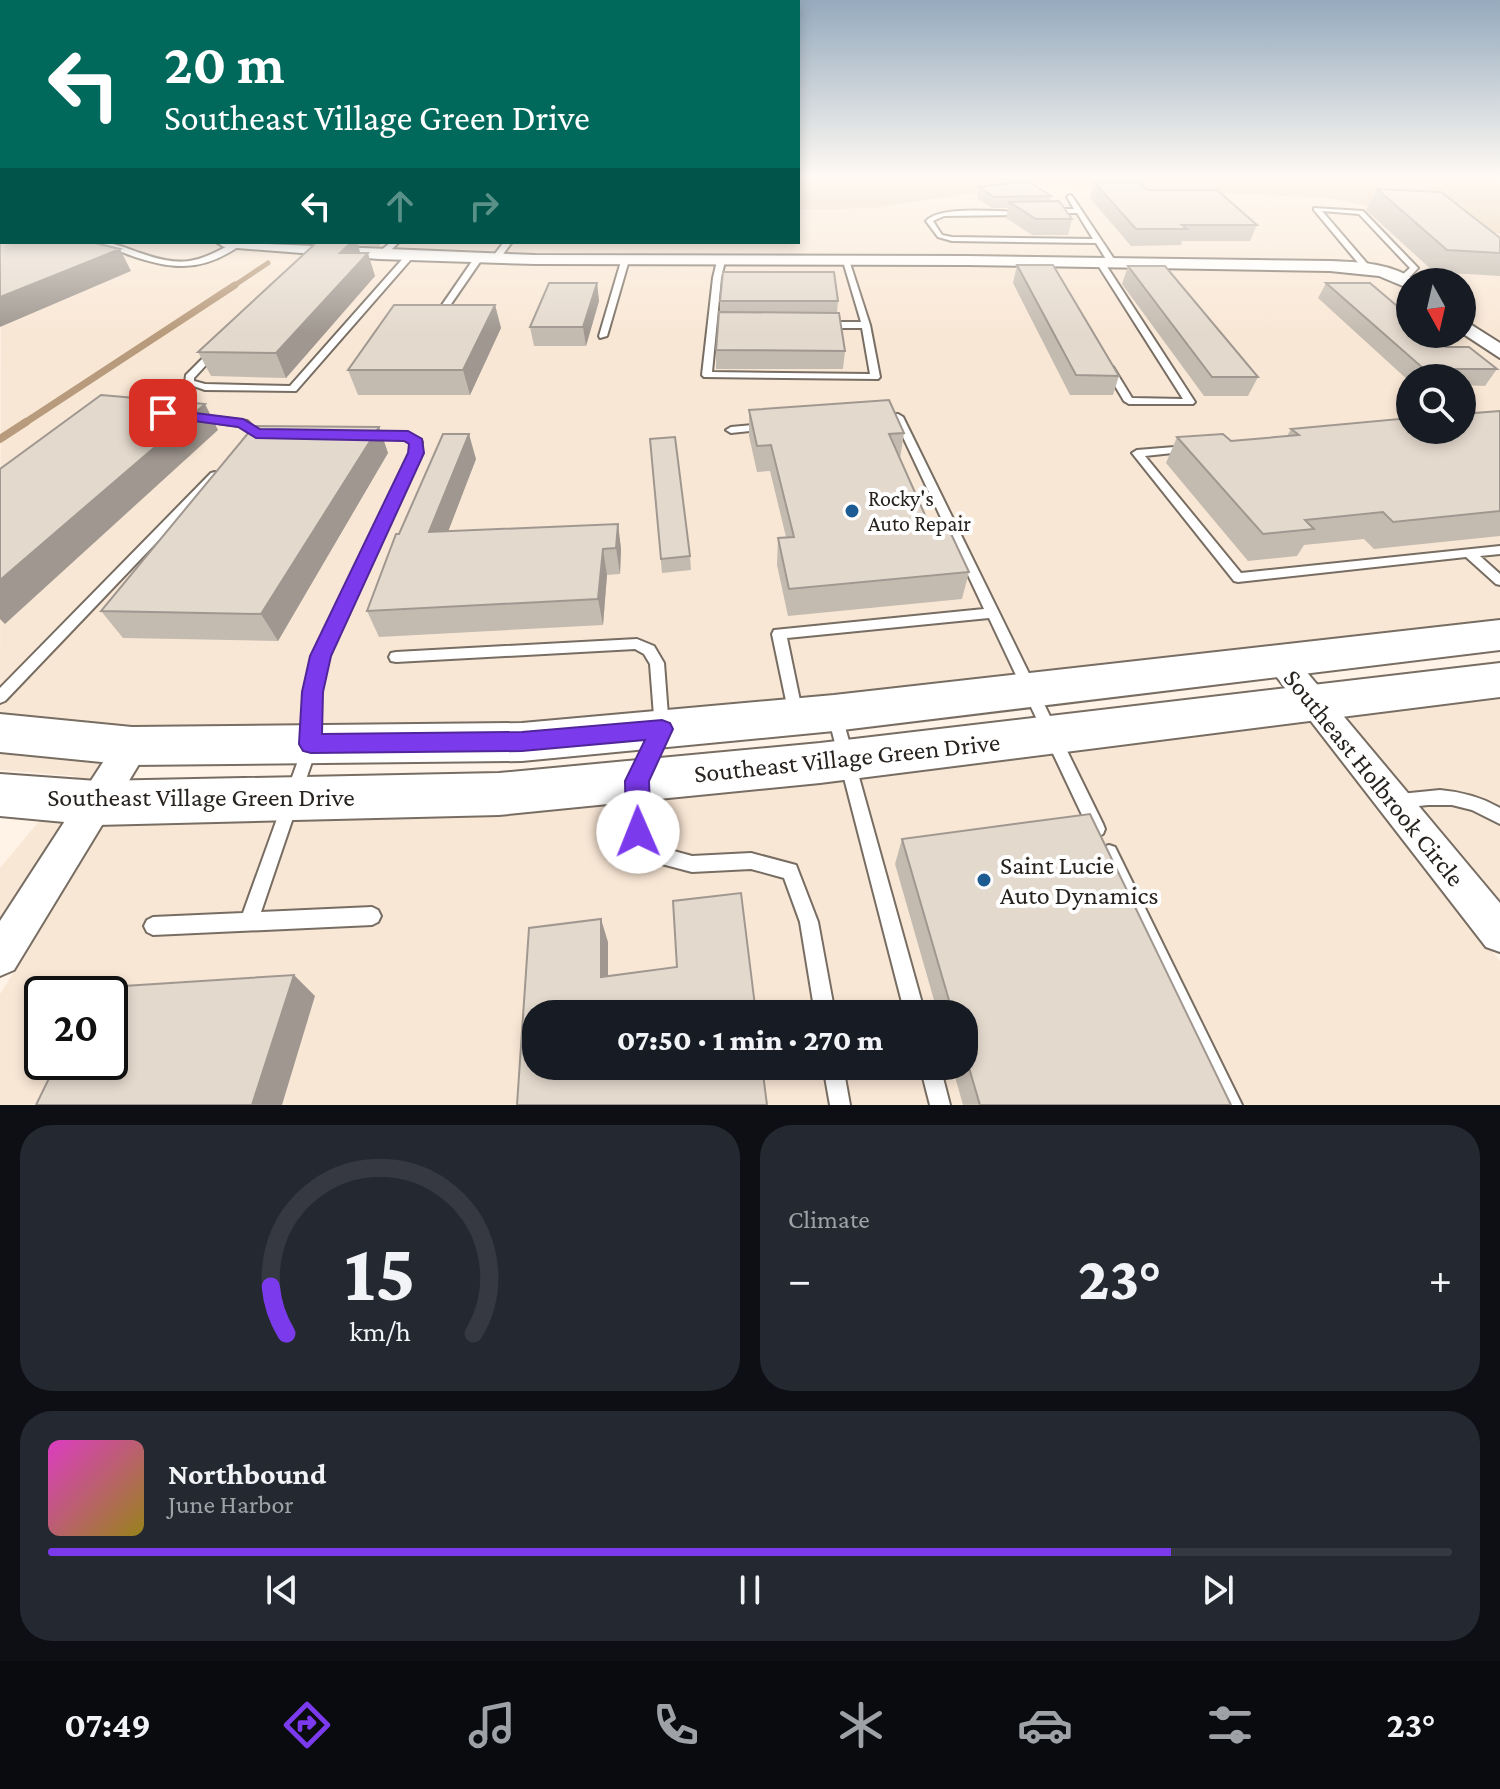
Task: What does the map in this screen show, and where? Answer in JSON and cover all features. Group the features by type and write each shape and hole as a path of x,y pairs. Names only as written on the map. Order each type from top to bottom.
{"street":[{"path":"238,244 325,256 486,259 845,260 1050,267 1106,262 1362,262 1396,277"},
{"path":"1476,334 1500,352"},
{"name":"Southeast Village Green Drive","path":"0,733 132,746 522,742 815,715 1500,635"},
{"name":"Southeast Holbrook Circle","path":"1279,659 1500,933"},
{"name":"Southeast Village Green Drive","path":"0,795 97,803 499,794 846,760 1500,681"},
{"path":"0,956 132,746"}],"lane":[{"path":"935,230 940,236 952,239 1099,241"},
{"path":"1091,230 1106,262 1190,402 1129,401 1106,363"},
{"path":"1334,230 1362,262"},
{"path":"1378,230 1414,268"},
{"path":"107,244 169,264 185,265 207,260 230,244"},
{"path":"381,255 393,244"},
{"path":"446,305 486,259 505,244"},
{"path":"218,348 189,377 190,383 205,387 293,389 409,257"},
{"path":"603,336 625,260"},
{"path":"721,261 707,375 875,377 866,325 845,260"},
{"path":"717,278 731,278"},
{"path":"835,279 850,279"},
{"path":"712,324 728,324"},
{"path":"820,325 866,325"},
{"path":"182,415 243,423 256,434 271,434"},
{"path":"868,419 898,417 1232,1105"},
{"path":"731,430 777,426"},
{"path":"245,445 256,434"},
{"path":"249,922 311,744 313,692 320,656 416,453 417,442 408,436 347,435"},
{"path":"1199,448 1137,453 1238,578 1500,550"},
{"path":"0,697 223,467"},
{"path":"1469,553 1500,581"},
{"path":"911,1000 846,760 815,715 779,634 992,613"},
{"path":"396,657 637,644 649,650 657,663 662,729 637,781 638,832 654,854 692,864 751,861 790,871 809,922 823,1000"},
{"path":"1392,802 1450,797 1474,801 1500,817"},
{"path":"153,926 372,916"},
{"path":"836,1080 840,1105"},
{"path":"934,1080 940,1105"}],"shaded area":[{"path":"800,230 1480,230 1500,234 1500,344 1476,326 1476,268 1396,268 1396,273 1325,261 537,255 286,244 800,244"},
{"path":"1479,230 1500,230 1500,234"},
{"path":"1,244 214,244 313,256 475,263 1063,265 1368,272 1396,281 1396,348 1476,348 1476,342 1500,361 1500,619 793,701 525,724 143,729 0,714"},
{"path":"1500,698 1500,906 1342,716"},
{"path":"1309,720 1500,961 1500,1105 0,1105 0,994 105,823"},
{"path":"0,752 103,762 91,782 72,780 75,776 0,770"},
{"path":"40,820 66,822 0,922 0,868"}],"building":[{"path":"1424,230 1489,230 1500,238 1500,253 1447,250"},
{"path":"0,244 99,244 120,249 0,297"},
{"path":"315,244 350,244 340,253 368,253 276,353 198,352"},
{"path":"1017,265 1053,265 1119,376 1076,375"},
{"path":"1128,266 1165,266 1258,377 1212,377"},
{"path":"723,272 834,272 838,301 720,301"},
{"path":"549,283 597,283 583,327 530,327"},
{"path":"1326,283 1370,283 1396,305 1396,344"},
{"path":"394,305 495,305 463,370 348,370"},
{"path":"719,312 839,313 845,351 716,350"},
{"path":"1400,348 1470,348 1497,369 1476,369 1476,364 1418,364"},
{"path":"101,395 205,404 0,580 0,469"},
{"path":"889,400 904,433 889,434 929,524 946,523 969,572 789,589 778,538 794,537 771,445 757,446 749,410"},
{"path":"1500,411 1500,511 1393,522 1383,512 1305,520 1314,529 1263,534 1177,437 1223,434 1231,441 1299,435 1291,429 1396,419 1396,444 1476,444 1476,413"},
{"path":"254,426 379,427 261,614 101,611"},
{"path":"443,434 469,434 429,532 618,524 616,548 603,549 598,599 367,611 396,534 399,534"},
{"path":"675,437 690,556 661,559 650,439"},
{"path":"1090,814 1231,1105 980,1105 973,1080 978,1080 978,1000 949,1000 902,839"},
{"path":"741,893 754,1000 524,1000 529,928 601,919 601,977 677,967 673,901"},
{"path":"294,975 252,1105 36,1105 48,1080 128,1080 128,986"},
{"path":"522,1031 522,1080 764,1080 767,1105 517,1105"}],"waterway":[{"path":"235,285 268,263"},
{"path":"23,424 235,285"},
{"path":"0,439 26,422"}],"place":[{"name":"Rocky's Auto Repair","path":"852,511"},
{"name":"Saint Lucie Auto Dynamics","path":"984,880"}],"route":[{"path":"163,413 243,423 256,434 408,436 417,442 416,453 320,656 313,692 311,744 522,742 662,729 637,781 638,832"}]}
